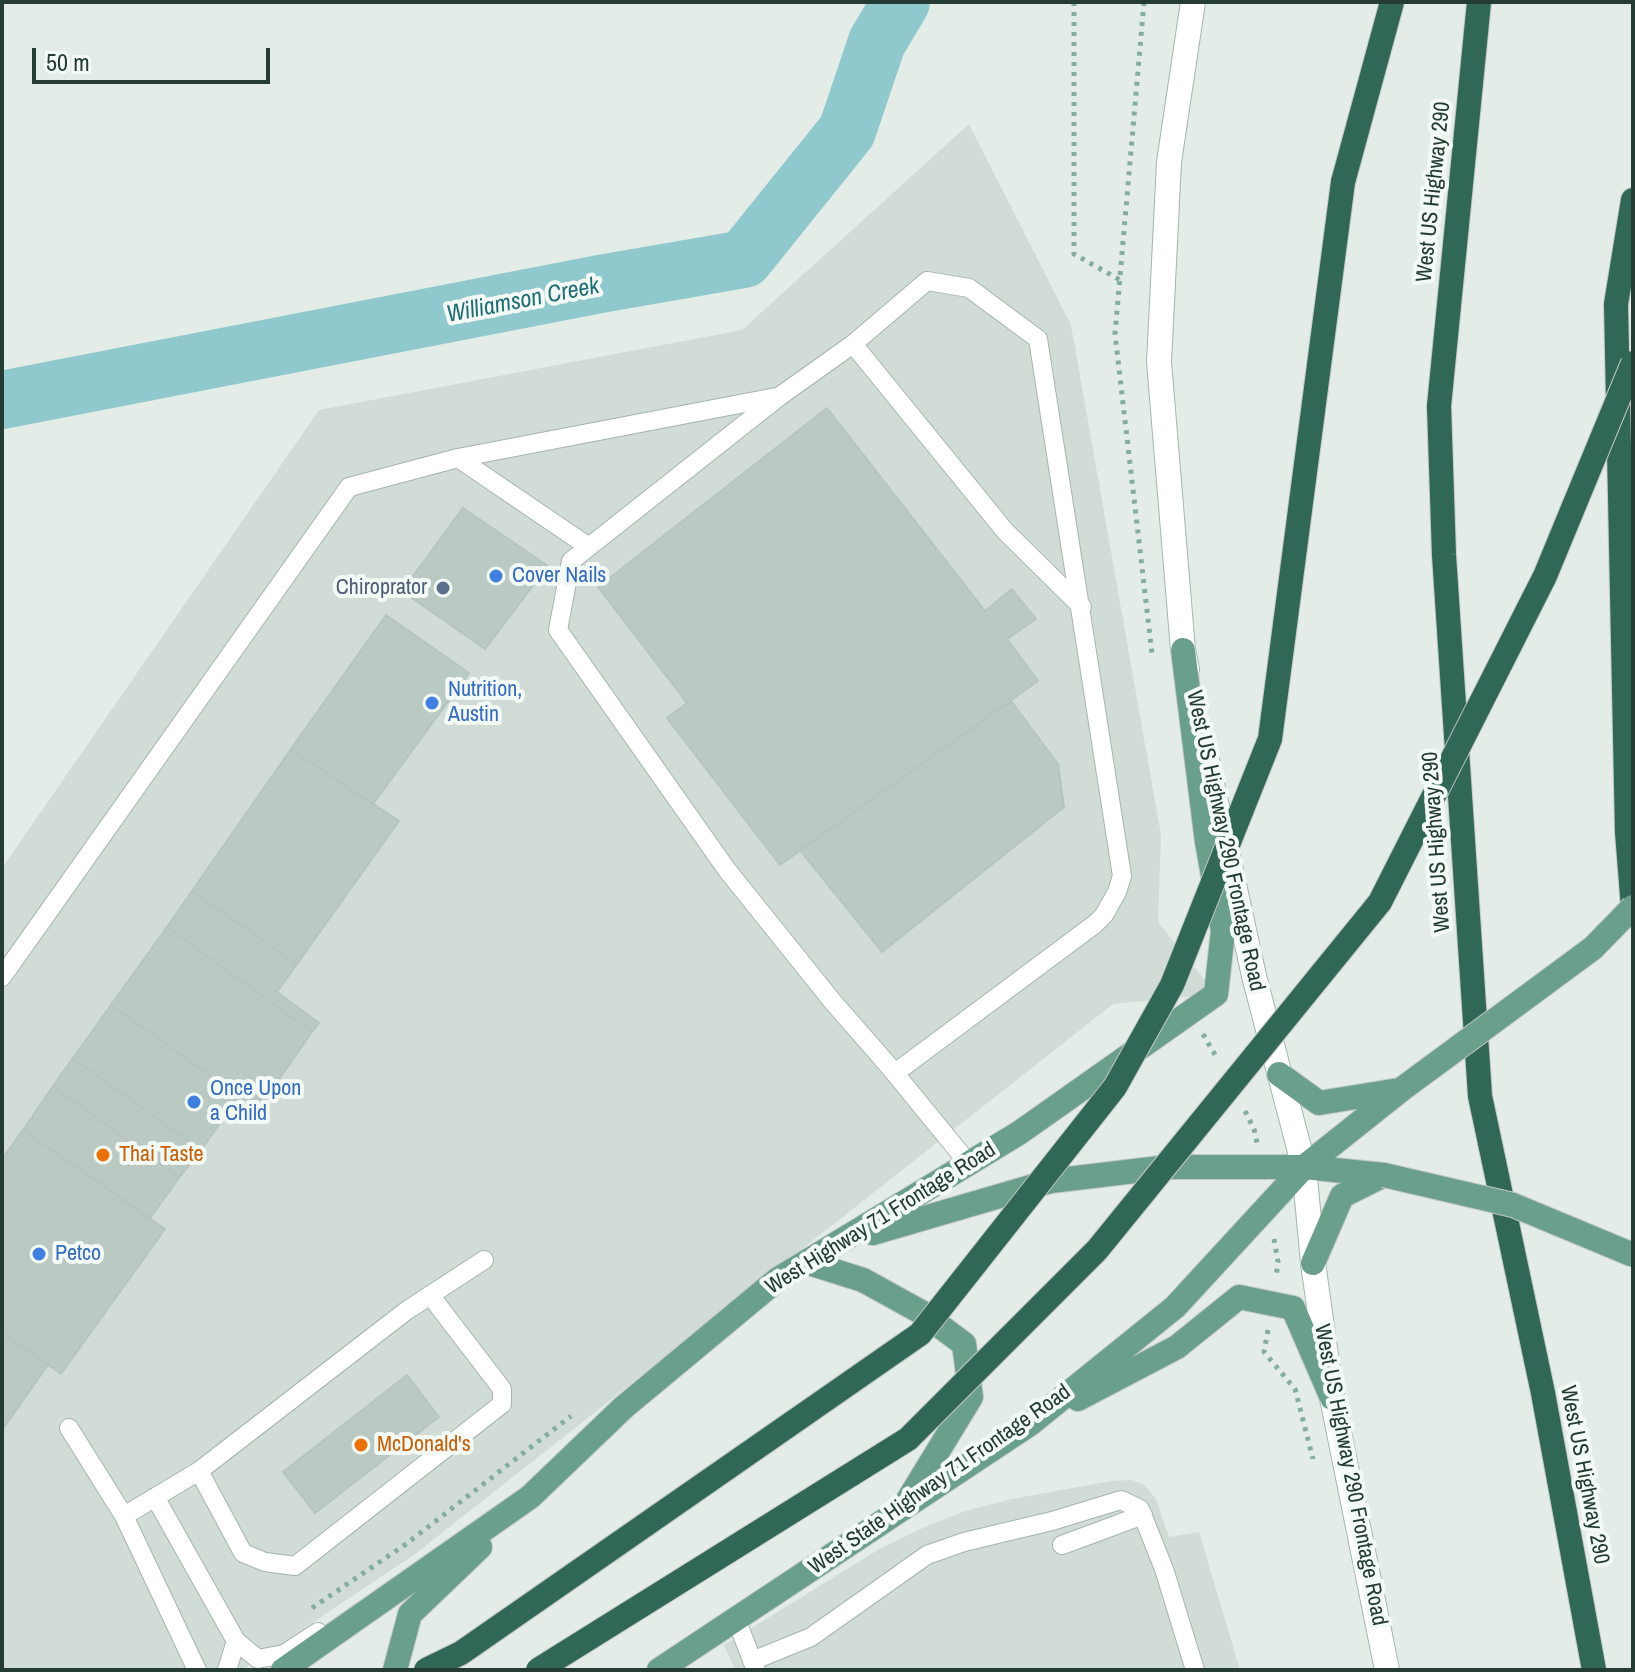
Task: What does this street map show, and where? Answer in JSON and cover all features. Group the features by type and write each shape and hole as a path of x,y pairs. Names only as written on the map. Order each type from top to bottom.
{"highway":[{"path":"426,1670 461,1653 920,1334 1115,1087 1172,985 1270,739 1343,182 1392,2"},
{"name":"West US Highway 290","path":"1479,2 1439,406 1444,555 1480,1096 1543,1393 1594,1670"},
{"path":"1633,200 1616,304 1627,832 1633,908"},
{"path":"538,1670 908,1439 1097,1250 1380,902 1545,576 1633,363"},
{"path":"1627,832 1633,780"},
{"path":"1543,1393 1577,1670"}],"main road":[{"name":"West US Highway 290 Frontage Road","path":"1193,2 1169,162 1159,362 1183,650 1254,976 1304,1167 1313,1263 1332,1398 1387,1670"},
{"name":"West Highway 71 Frontage Road","path":"283,1670 530,1497 624,1407 778,1279 1019,1133 1216,994 1223,931 1207,842 1183,650"},
{"name":"West State Highway 71 Frontage Road","path":"659,1670 1030,1424 1175,1307 1304,1167 1402,1089 1593,948 1633,908"},
{"path":"1279,1074 1319,1103 1402,1089"},
{"path":"840,1243 1051,1181 1168,1167 1304,1167 1384,1175 1513,1205 1633,1255"},
{"path":"1313,1263 1342,1196 1384,1175"},
{"path":"806,1262 863,1280 921,1312 964,1344 971,1397 902,1508"},
{"path":"1030,1424 1177,1347 1239,1297 1293,1308 1332,1398"},
{"path":"395,1670 410,1614 530,1497"}],"lane":[{"path":"883,1060 895,1073 1095,924 1117,892 1122,876 1038,339 969,288 927,281 853,344 780,396 571,561 558,630 727,870 883,1060 969,1164"},
{"path":"853,344 1005,531 1082,607"},
{"path":"2,977 349,487 458,458 780,396"},
{"path":"458,458 589,547"},
{"path":"124,1516 199,1471 406,1311 484,1260"},
{"path":"199,1471 243,1553 265,1562 295,1566 502,1404 502,1389 430,1295"},
{"path":"69,1428 124,1516 197,1670"},
{"path":"155,1497 236,1641 258,1659 284,1654 530,1497"},
{"path":"736,1619 754,1666 811,1637 927,1555 964,1542 1052,1521 1121,1500 1140,1509 1143,1515 1164,1569 1195,1670"},
{"path":"1062,1545 1143,1515"},
{"path":"227,1670 236,1641"}],"path":[{"path":"1074,2 1074,254 1120,280"},
{"path":"1144,2 1115,334 1154,662"},
{"path":"301,1615 406,1544 581,1408"}],"shaded area":[{"path":"969,124 1071,325 1161,835 1158,922 1216,994 1113,1004 415,1554 242,1670 2,1670 2,868 319,410 742,330"},
{"path":"1132,1480 1144,1485 1156,1499 1169,1537 1199,1532 1240,1670 735,1670 724,1645 881,1548 965,1511 1012,1499"}],"building":[{"path":"827,408 985,611 1012,589 1036,619 1007,639 1038,681 780,865 667,718 687,703 598,587"},
{"path":"463,508 548,566 485,649 402,591"},
{"path":"386,615 469,673 373,804 291,749"},
{"path":"1011,701 1058,764 1064,807 882,952 800,850"},
{"path":"291,749 399,821 297,964 192,891"},
{"path":"192,891 297,964 277,992 319,1023 312,1032 167,927"},
{"path":"167,927 312,1032 252,1118 231,1104 236,1094 111,1005"},
{"path":"111,1005 236,1094 233,1105 201,1150 73,1058"},
{"path":"73,1058 201,1150 179,1178 53,1086"},
{"path":"53,1086 179,1178 150,1218 23,1130"},
{"path":"23,1130 165,1229 61,1374 2,1332 2,1159"},
{"path":"2,1332 48,1365 2,1430"},
{"name":"McDonald's","path":"407,1375 439,1417 315,1513 283,1472"}],"waterway":[{"name":"Williamson Creek","path":"2,400 744,259 847,131 877,42 901,2"}],"place":[{"name":"Cover Nails","path":"496,576"},
{"name":"Chiroprator","path":"443,588"},
{"name":"Nutrition, Austin","path":"432,703"},
{"name":"Once Upon a Child","path":"194,1102"},
{"name":"Thai Taste","path":"103,1155"},
{"name":"Petco","path":"39,1254"},
{"name":"McDonald's","path":"361,1445"}]}
